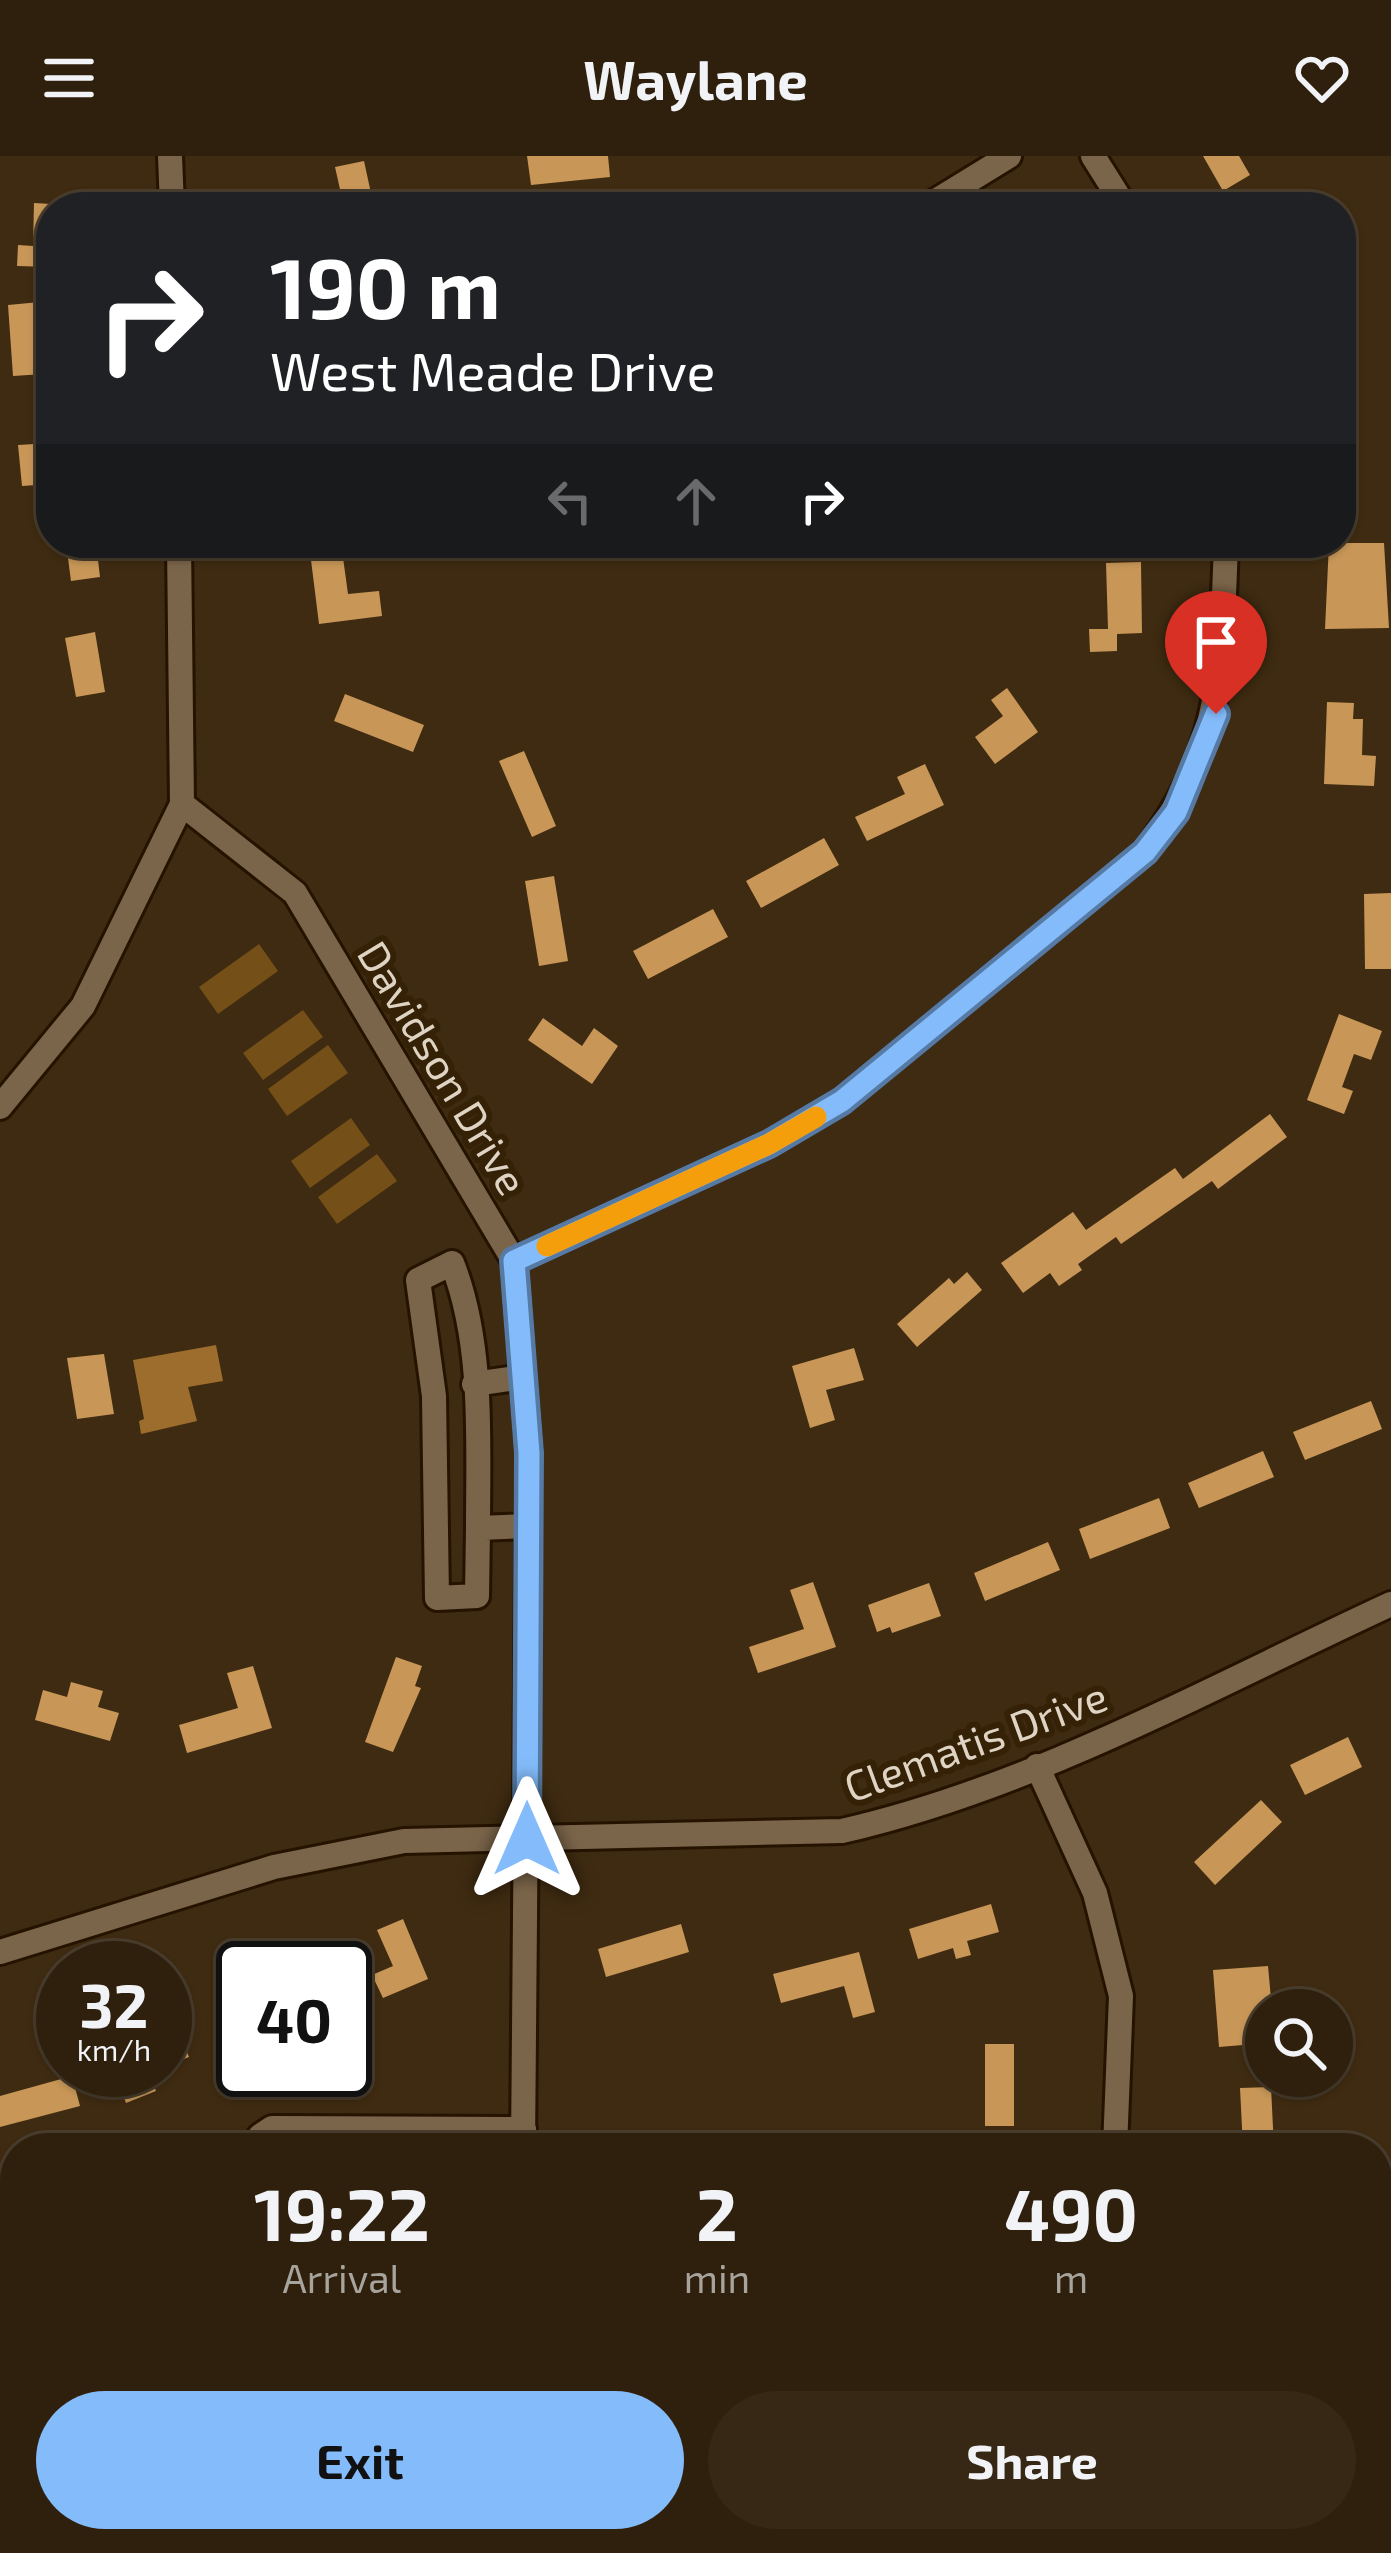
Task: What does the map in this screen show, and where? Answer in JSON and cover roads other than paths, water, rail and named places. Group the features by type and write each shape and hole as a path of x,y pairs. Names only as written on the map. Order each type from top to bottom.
{"street":[{"path":"170,156 171,192"},
{"path":"950,192 1009,156"},
{"path":"1094,156 1116,192"},
{"path":"0,1107 83,1006 182,804 179,558"},
{"path":"514,1261 769,1144 842,1101 1145,852 1176,812 1216,714 1225,558"},
{"name":"Davidson Drive","path":"182,804 295,893 514,1261 528,1526 524,2133"},
{"path":"452,1263 461,1287 474,1384 478,1528 478,1596 437,1598 434,1396 418,1280 452,1263"},
{"path":"474,1384 523,1377"},
{"path":"478,1528 528,1526"},
{"name":"Clematis Drive","path":"0,1952 296,1862 404,1841 842,1832 901,1818 1037,1766 1391,1604"},
{"path":"1037,1766 1095,1893 1121,1996 1116,2133"},
{"path":"264,2133 272,2128 387,2133"}]}
